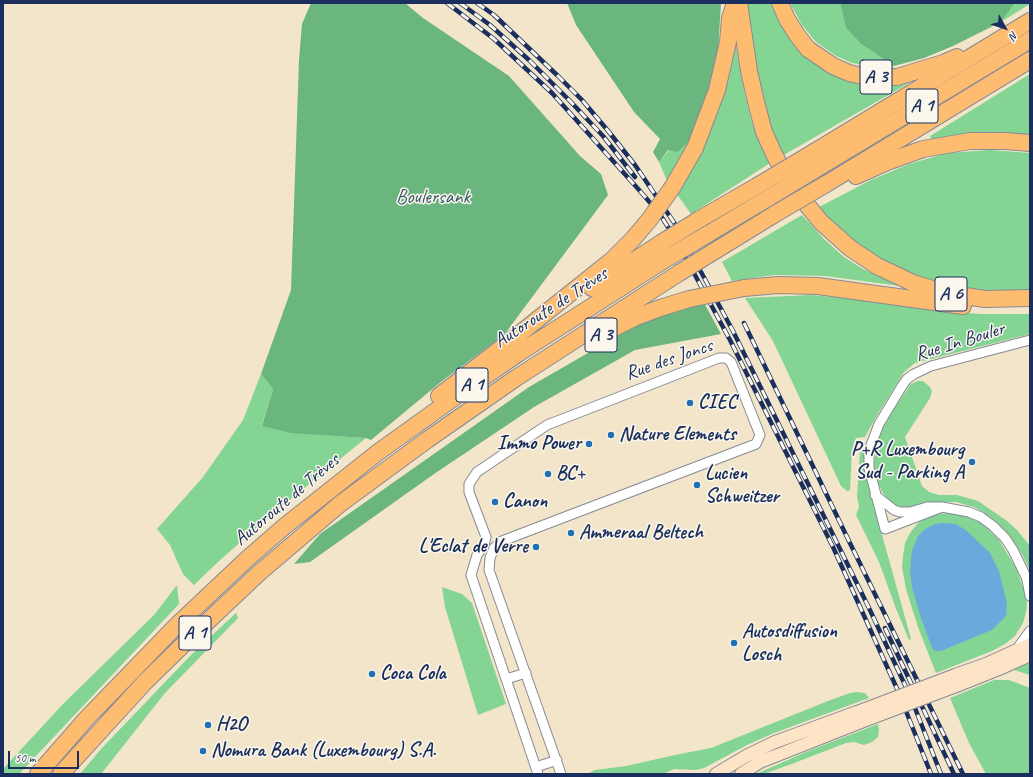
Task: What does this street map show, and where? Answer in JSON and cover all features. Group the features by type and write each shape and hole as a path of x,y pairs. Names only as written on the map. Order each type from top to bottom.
{"highway":[{"name":"A 1","path":"285,526 339,473 513,339 612,260 633,239 672,188 696,148 717,90 723,67 730,18 736,3"},
{"name":"A 6","path":"739,3 749,71 764,132 786,176 821,222 850,248 877,266 913,283 945,293 985,299 1030,298"},
{"name":"A 3","path":"780,3 787,20 808,49 819,58 833,66 849,73 867,77 897,77 943,63 999,41"},
{"name":"A 1","path":"513,339 700,219 804,158 1030,21"},
{"name":"Autoroute de Trèves","path":"38,774 87,718 176,626 247,559 285,526 377,453 519,353 669,257 1030,40"},
{"name":"Autoroute de Trèves","path":"61,774 145,682 190,638 259,573 340,504 427,440 516,378 679,273 1030,60"},
{"path":"826,184 856,176 887,162 923,149 970,140 1030,143"},
{"name":"A 3","path":"516,378 636,317 663,307 689,300 744,288 778,285 818,286 954,305 1006,309 1030,307"}],"main road":[{"path":"741,774 760,762 859,717 957,680 1030,644"},
{"path":"957,680 999,669 1030,655"},
{"path":"716,774 748,755 775,742 859,717"}],"street":[{"name":"Rue In Bouler","path":"942,507 885,529 869,468 871,445 879,424 908,379 914,374 931,366 1030,340"},
{"name":"Rue des Joncs","path":"471,575 477,555 484,545 486,537 469,492 469,484 478,472 547,426 719,358 726,358 731,362 760,435 756,444 502,541 494,548 490,558 489,570"},
{"path":"876,495 894,510 900,512 910,512 927,507 942,507 969,512 981,517 1005,538 1013,550 1029,582 1030,596"},
{"path":"557,760 537,770 471,575 489,570 557,760 561,774"},
{"path":"1015,651 1030,631"},
{"path":"506,679 526,673"}],"green space":[{"name":"Boulersank","path":"311,3 405,3 423,18 509,76 580,156 601,174 608,195 504,335 442,381 371,440 366,438 290,433 262,426 273,389 261,374 291,290 299,60 302,24"},
{"path":"567,3 721,3 718,52 713,77 694,135 678,152 668,150 659,162 653,152 660,139 634,112 576,25"},
{"path":"746,3 772,3 780,23 791,40 804,54 909,80 911,82 782,156 769,124 759,88"},
{"path":"790,3 840,3 846,28 861,44 894,66 880,68 867,66 852,63 836,56 816,42 802,25"},
{"path":"840,3 1015,3 1001,22 953,46 924,58 894,66 861,44 846,28"},
{"path":"1015,3 1030,4 1001,22"},
{"path":"734,46 736,46 744,91 752,123 770,163 691,214 676,193 701,151 715,118"},
{"path":"1030,74 1030,139 932,142 930,136"},
{"path":"694,135 668,183 659,162 669,150"},
{"path":"990,150 1030,153 1030,289 1004,292 966,289 931,281 900,269 868,251 842,231 819,207 871,180 909,164 947,153"},
{"path":"802,215 824,239 844,257 863,269 900,286 825,276 774,275 732,281 722,262"},
{"path":"811,295 980,314 1030,314 1030,334 915,363 904,372 865,437 856,438 852,449 850,490 847,491 841,486 773,341 745,298"},
{"path":"703,301 721,334 635,350 534,407 434,474 310,562 294,564 320,534 529,387 645,320"},
{"path":"261,374 273,389 262,425 286,432 366,438 276,511 194,585 183,574 170,545 157,529 203,477 243,420"},
{"path":"918,381 923,381 932,391 930,398 905,437 922,486 929,492 939,495 957,495 978,501 1007,521 1017,530 1030,546 1030,571 1022,554 1010,536 996,521 974,507 956,502 943,502 912,507 899,507 890,502 883,493 877,481 874,464 876,447 882,429 893,410 911,384"},
{"path":"860,451 864,453 865,468 871,495 911,639 909,640 879,562 856,515 859,507 857,496"},
{"path":"950,513 963,515 981,523 999,540 1016,568 1027,602 1023,623 1015,636 1005,644 992,651 936,673 918,627 906,589 902,567 905,543 910,533 918,523 927,517 937,514"},
{"path":"177,585 179,604 19,774 3,774 3,769 63,704 154,615"},
{"path":"442,587 462,594 472,603 506,704 478,715 445,607"},
{"path":"236,613 238,618 165,693 101,774 80,774 101,749 191,655"},
{"path":"1030,663 1030,675 1014,670 1015,669"},
{"path":"994,680 1009,680 1030,688 1030,774 986,774 969,743 950,698"},
{"path":"857,692 865,693 869,698 774,733 747,745 704,768 696,770 674,769 663,774 587,774 595,770 626,766 711,748 828,701"},
{"path":"878,724 878,737 872,742 864,745 854,742 846,743 763,774 756,774 806,752"}],"water":[{"path":"935,524 956,524 967,531 990,553 999,571 1007,604 1006,616 992,630 941,651 935,651 932,648 921,618 912,588 910,570 912,551 918,536 925,529"}],"railway":[{"path":"447,3 494,39 552,93 659,213 675,238 730,340 833,547 898,691 931,774"},
{"path":"460,3 490,25 529,60 603,136 635,177"},
{"path":"477,3 494,15 582,100 635,165 675,224 733,331 869,608 911,698 941,774"},
{"path":"744,323 963,774"},
{"path":"885,628 954,774"}],"place":[{"name":"CIEC","path":"690,403"},
{"name":"Nature Elements","path":"611,435"},
{"name":"Immo Power","path":"589,444"},
{"name":"P+R Luxembourg Sud - Parking A","path":"972,462"},
{"name":"BC+","path":"548,474"},
{"name":"Lucien Schweitzer","path":"697,485"},
{"name":"Canon","path":"495,502"},
{"name":"Ammeraal Beltech","path":"571,533"},
{"name":"L'Eclat de Verre","path":"536,547"},
{"name":"Autosdiffusion Losch","path":"734,643"},
{"name":"Coca Cola","path":"372,674"},
{"name":"H2O","path":"208,725"},
{"name":"Nomura Bank (Luxembourg) S.A.","path":"203,751"}]}
